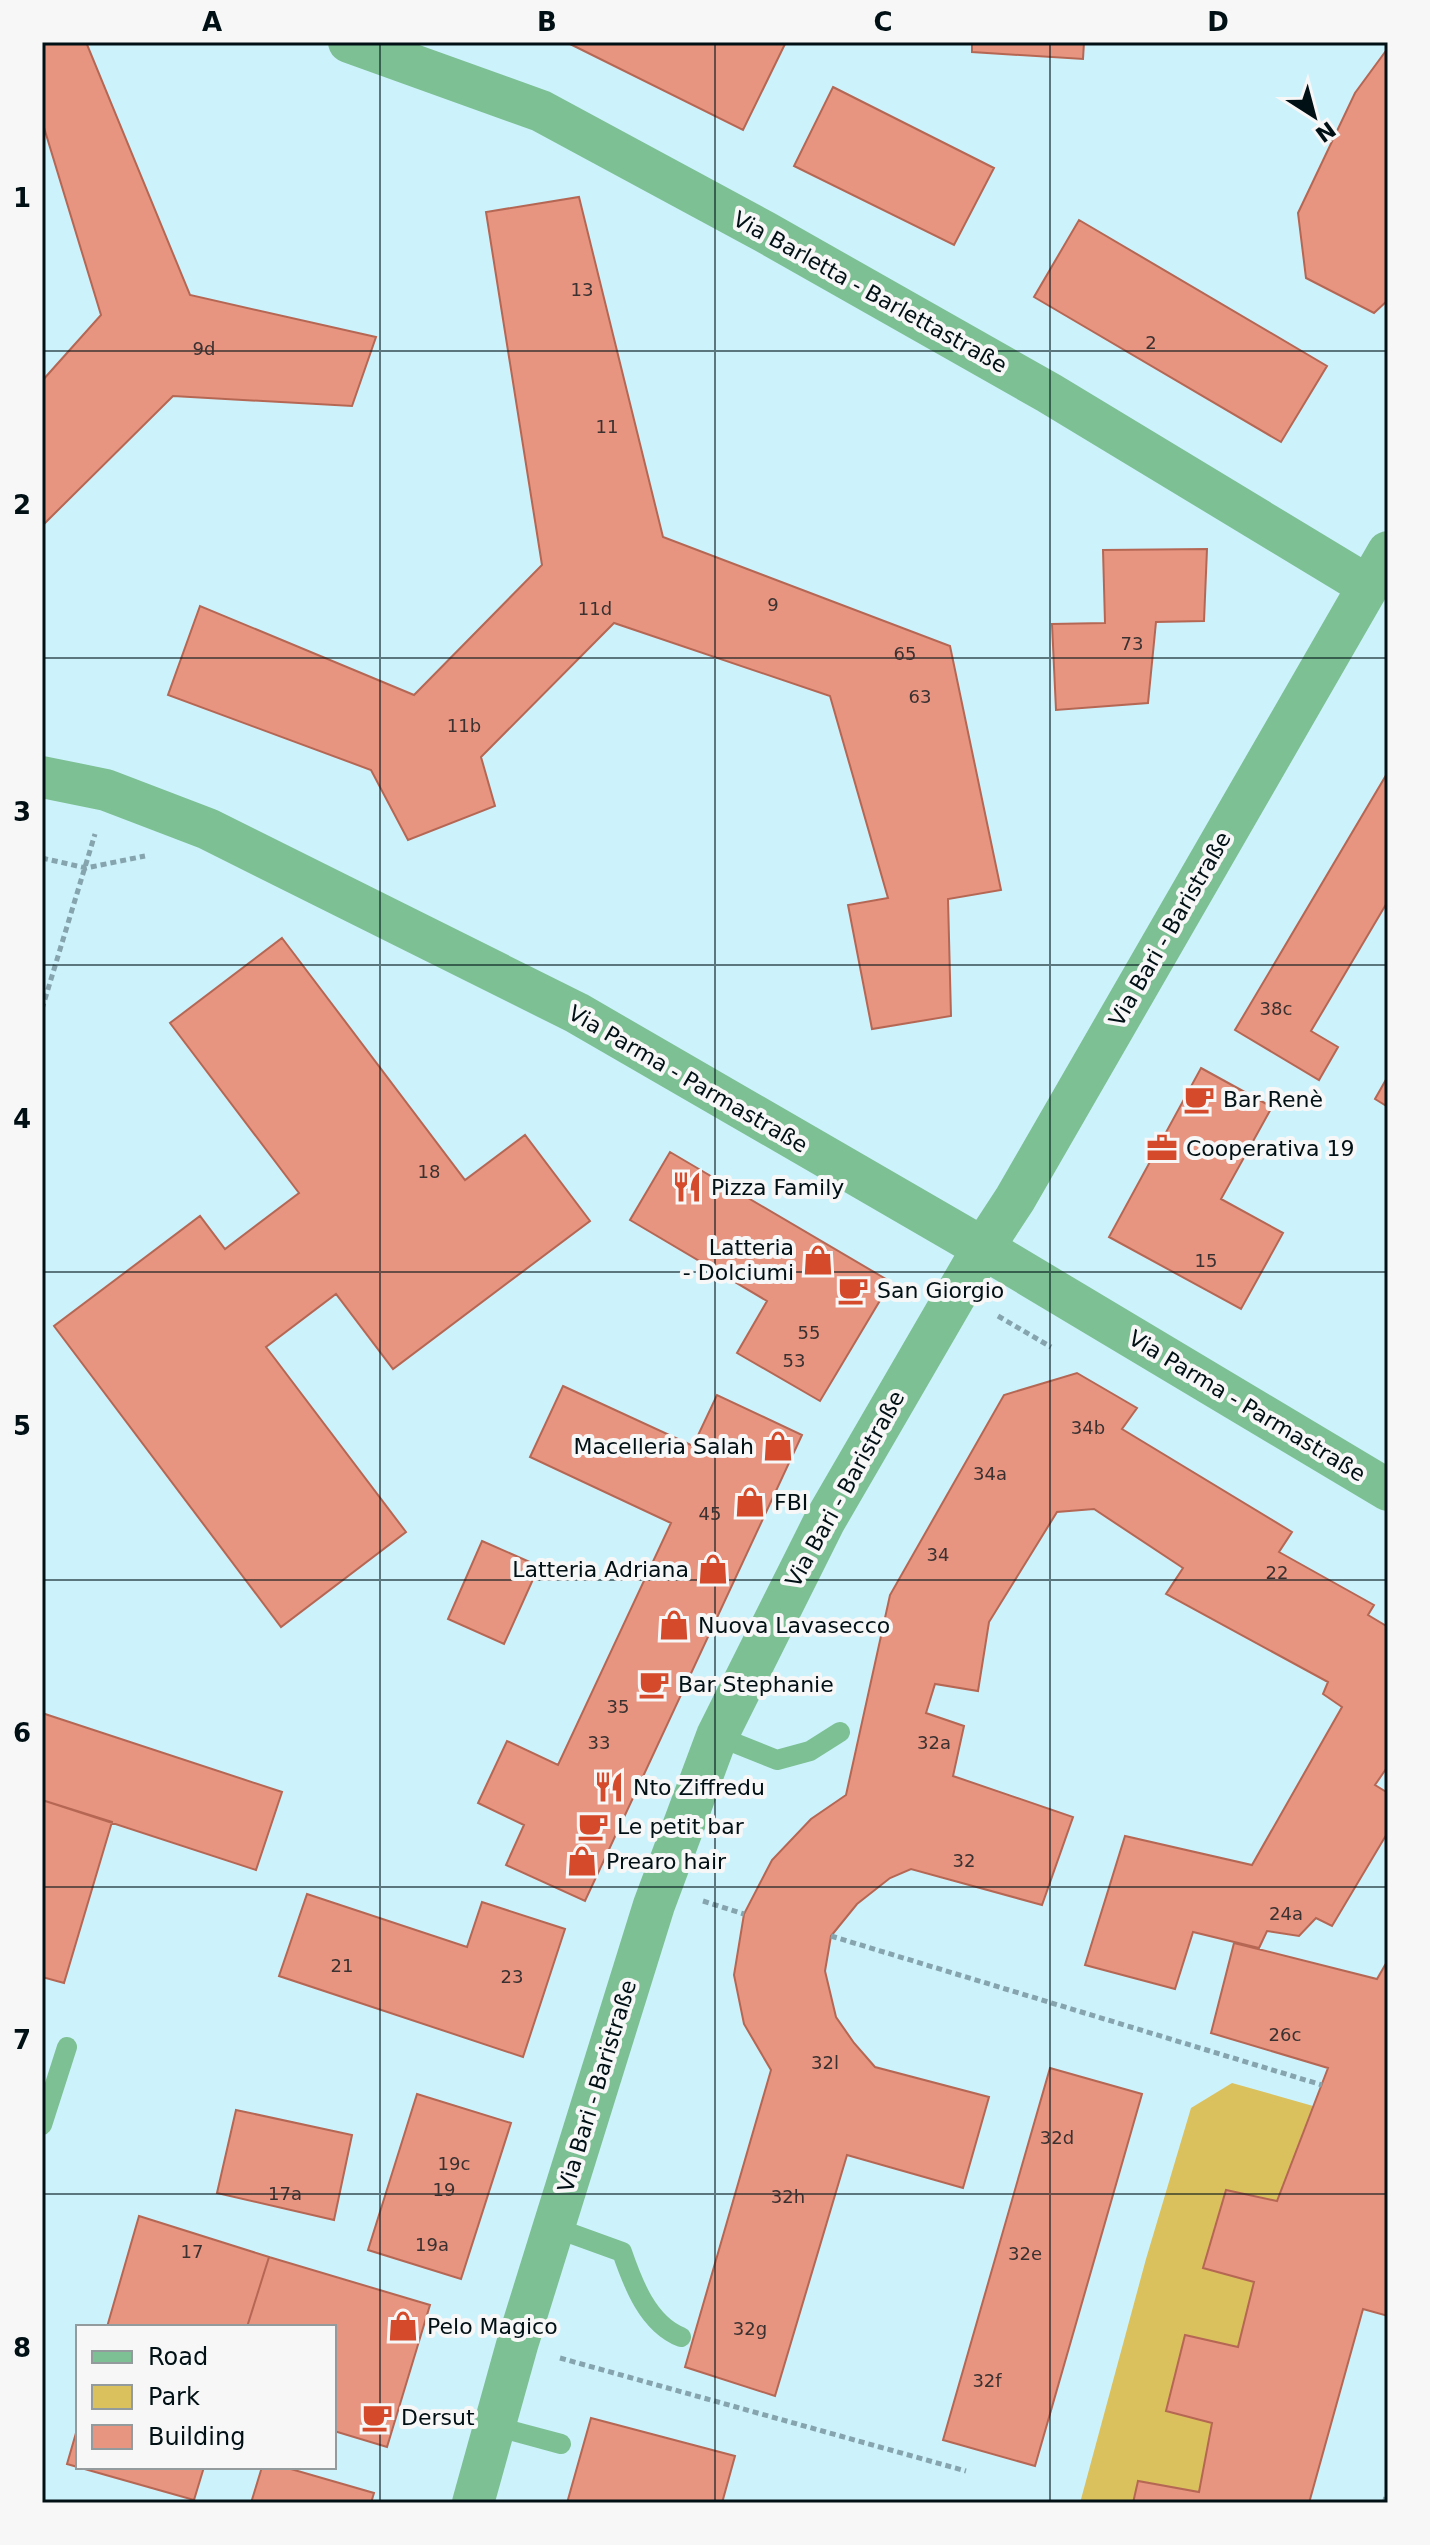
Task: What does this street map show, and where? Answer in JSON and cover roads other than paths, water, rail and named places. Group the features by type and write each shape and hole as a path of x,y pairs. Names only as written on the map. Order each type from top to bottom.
{"street":[{"name":"Via Barletta - Barlettastraße","path":"349,42 541,111 765,232 1049,393 1378,569"},
{"name":"Via Bari - Baristraße","path":"473,2503 517,2345 654,1905 717,1736 824,1522 983,1248 1015,1199 1378,569"},
{"name":"Via Parma - Parmastraße","path":"42,777 106,790 208,829 577,1013 983,1248 1388,1490"}],"lane":[{"path":"717,1736 777,1760 810,1751 840,1732"},
{"path":"42,2125 67,2047"},
{"path":"553,2227 622,2252 637,2293 668,2332 681,2337"},
{"path":"494,2426 561,2444"}],"place":[{"name":"Bar Renè","path":"1199,1099"},
{"name":"Cooperativa 19","path":"1162,1148"},
{"name":"Pizza Family","path":"687,1187"},
{"name":"Latteria - Dolciumi","path":"818,1260"},
{"name":"San Giorgio","path":"853,1290"},
{"name":"Macelleria Salah","path":"778,1446"},
{"name":"FBI","path":"750,1502"},
{"name":"Latteria Adriana","path":"713,1569"},
{"name":"Nuova Lavasecco","path":"674,1625"},
{"name":"Bar Stephanie","path":"654,1684"},
{"name":"Nto Ziffredu","path":"609,1787"},
{"name":"Le petit bar","path":"593,1826"},
{"name":"Prearo hair","path":"582,1861"},
{"name":"Pelo Magico","path":"403,2326"},
{"name":"Dersut","path":"377,2417"}]}
